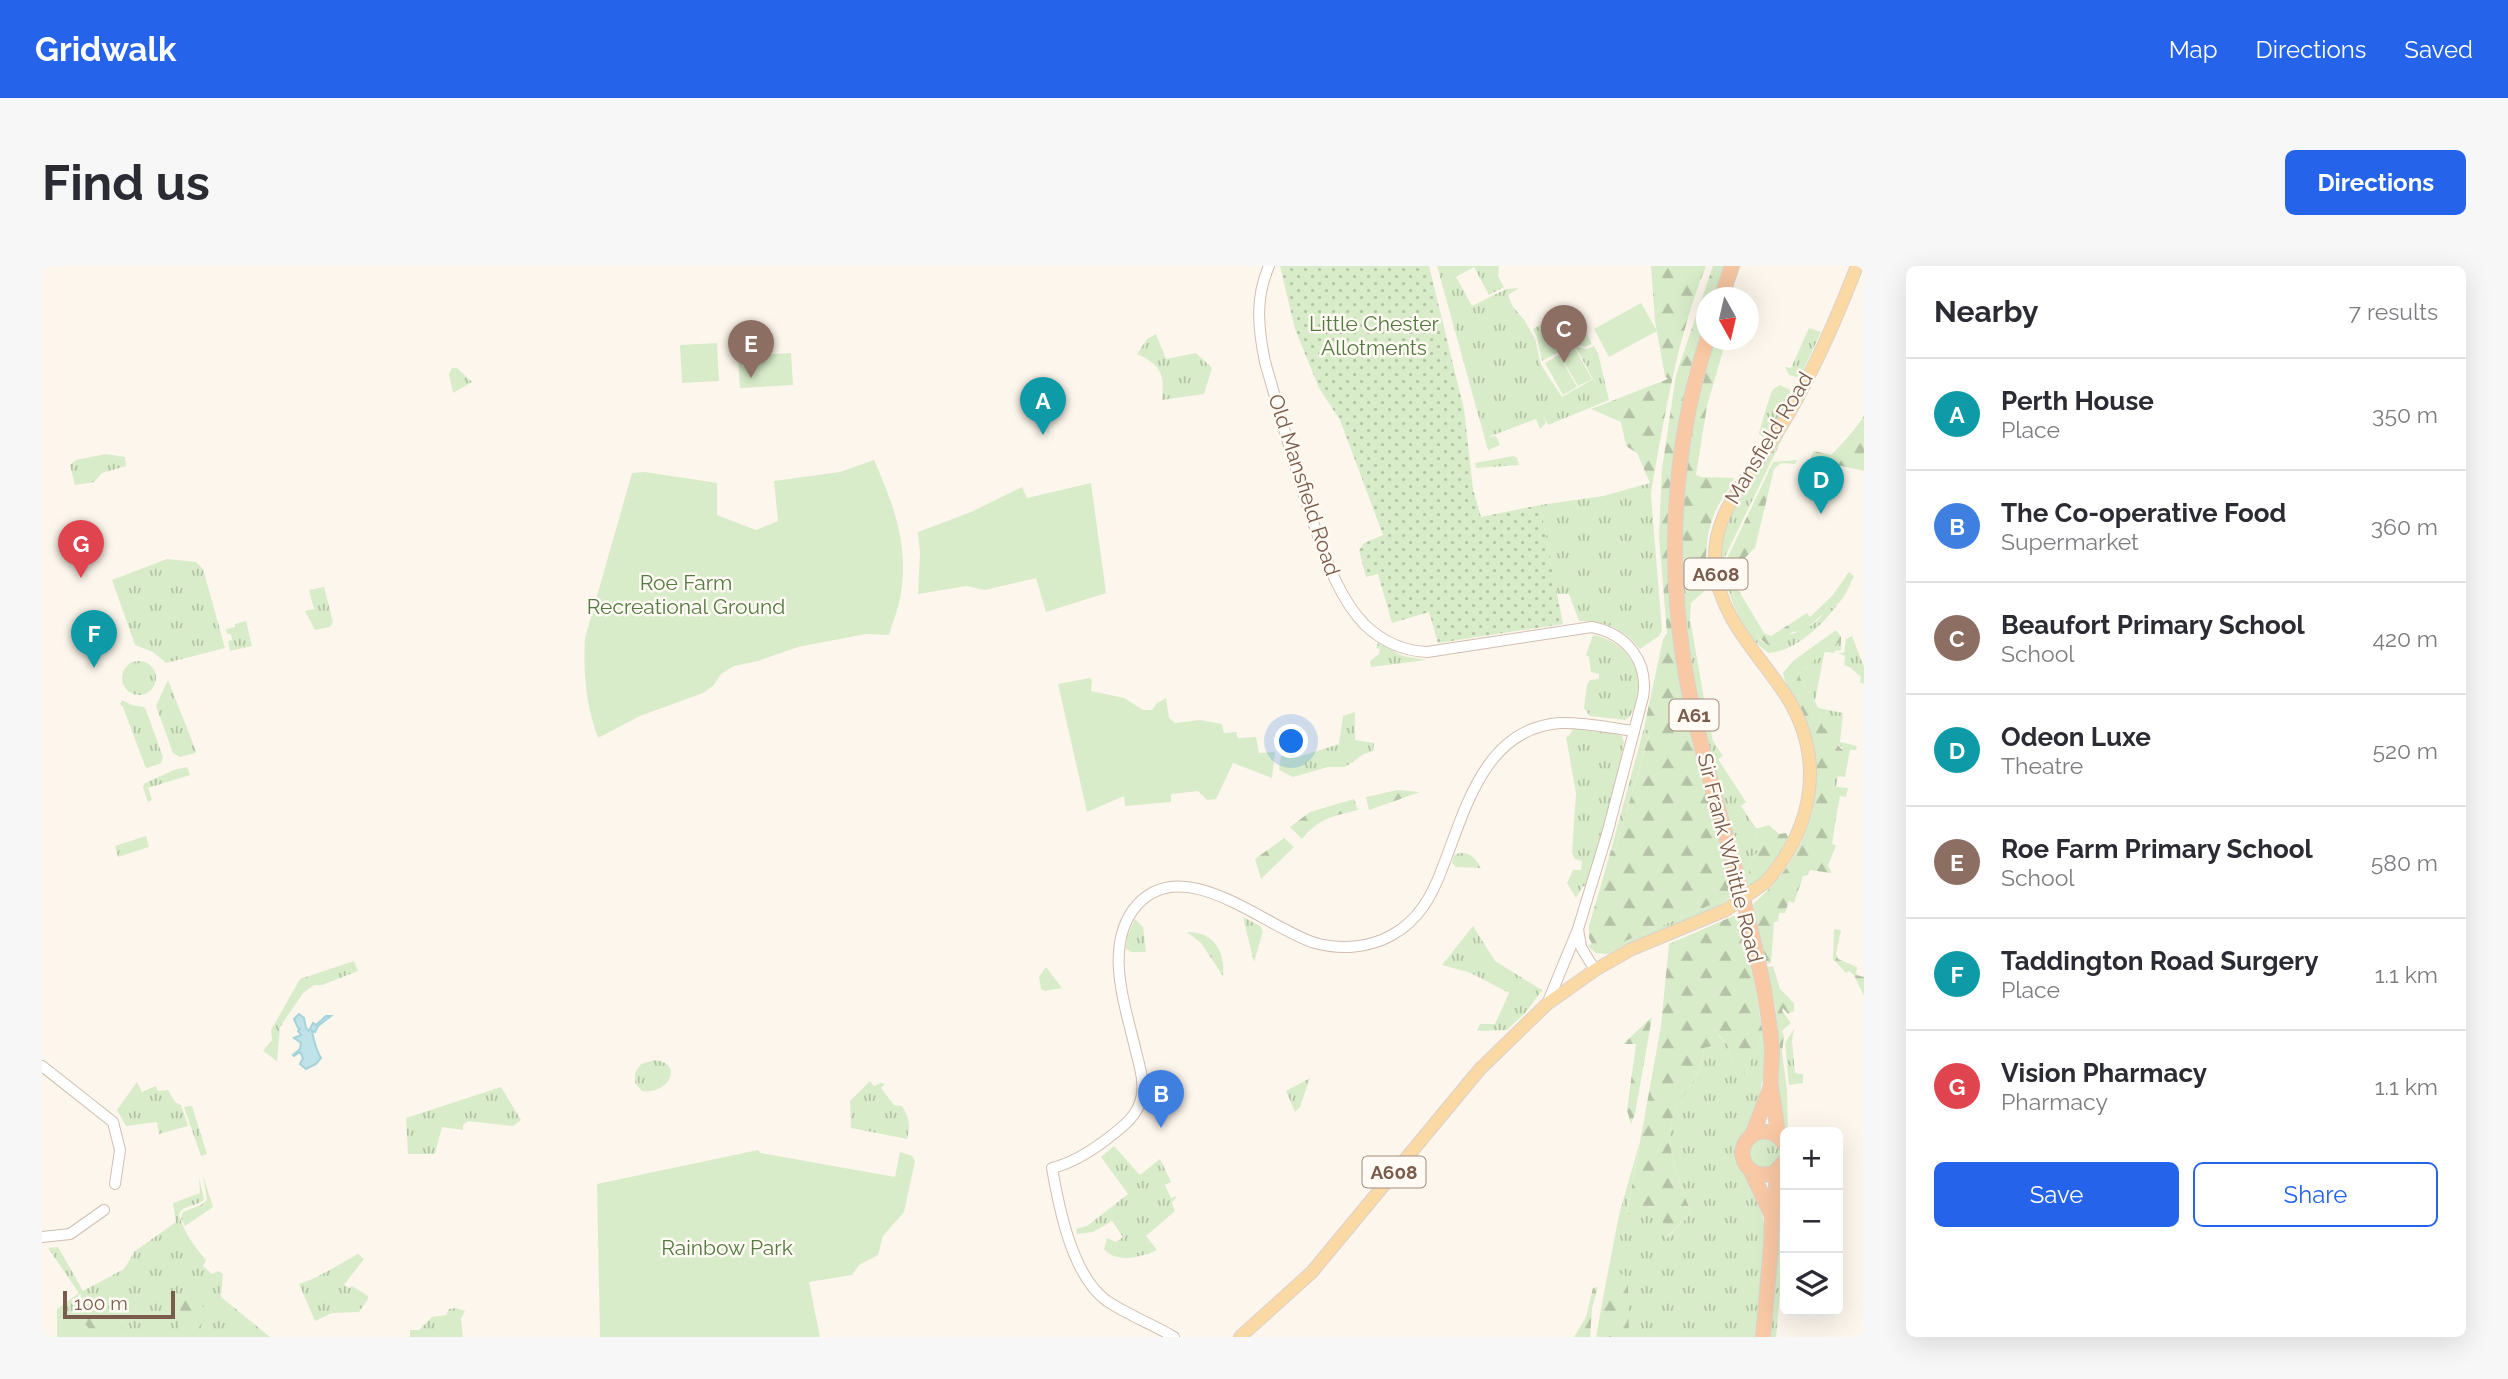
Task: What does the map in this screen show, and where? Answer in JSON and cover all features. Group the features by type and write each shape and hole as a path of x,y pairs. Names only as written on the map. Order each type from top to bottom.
{"highway":[{"path":"1725,287 1732,266"},
{"name":"Sir Frank Whittle Road","path":"1704,350 1689,409 1677,492 1675,566 1678,614 1696,725 1757,957 1772,1051 1771,1086 1780,1135"},
{"name":"Sir Frank Whittle Road","path":"1751,1171 1743,1162 1744,1142 1753,1133 1771,1086"},
{"path":"1753,1133 1766,1131 1780,1139"},
{"path":"1751,1171 1765,1175 1780,1167"},
{"path":"1751,1171 1772,1216"},
{"path":"1763,1337 1772,1216 1780,1176"}],"main road":[{"name":"Mansfield Road","path":"1240,1337 1312,1272 1480,1069 1547,1004 1595,970 1632,949 1726,910 1766,882 1784,861 1802,827 1808,796 1808,755 1793,707 1744,637 1723,601 1714,565 1716,543 1721,520 1734,494 1768,446 1803,387 1857,266"}],"street":[{"name":"Old Mansfield Road","path":"1269,266 1259,299 1259,325 1265,362 1323,550 1338,587 1360,619 1372,631 1394,645 1410,651 1427,652 1592,627 1608,631 1628,645 1643,672 1643,698 1607,834 1578,929 1547,1004"},
{"path":"1174,1337 1109,1302 1093,1289 1074,1253 1052,1168 1072,1162 1092,1150 1124,1125 1141,1101 1141,1072 1122,989 1119,952 1125,925 1143,900 1168,888 1203,890 1314,943 1346,947 1374,943 1409,923 1426,903 1481,775 1510,741 1530,730 1560,723 1634,731"},
{"path":"1578,929 1581,947 1595,970"},
{"path":"42,1066 113,1122 120,1150 115,1184"},
{"path":"42,1237 70,1234 104,1210"}],"green space":[{"name":"Little Chester Allotments","path":"1280,266 1429,266 1464,409 1473,489 1481,517 1540,505 1563,624 1438,643 1429,612 1392,623 1378,574 1366,577 1359,550 1364,543 1383,535 1340,420 1319,388 1295,329"},
{"path":"1437,266 1499,266 1498,276 1504,287 1489,295 1474,267 1456,277 1472,306 1506,289 1519,288 1508,295 1535,339 1541,365 1562,397 1593,379 1575,346 1587,349 1594,346 1609,400 1548,425 1544,416 1546,423 1540,429 1536,419 1488,437 1496,436 1500,445 1488,450"},
{"path":"1651,266 1706,266 1698,287 1696,287 1679,352 1650,499 1650,483 1637,453 1626,446 1621,422 1591,409 1668,379 1665,376 1655,321"},
{"path":"1713,266 1726,266 1719,287 1706,287"},
{"path":"1641,303 1657,331 1609,357 1594,329"},
{"path":"1576,313 1592,344 1585,347 1574,344 1542,361 1533,329 1544,323 1546,326"},
{"path":"1696,316 1696,350 1688,375 1680,420 1670,597 1673,638 1690,728 1734,895 1604,950 1593,946 1589,938 1589,926 1611,850 1615,851 1650,732 1644,728 1663,639 1667,633 1659,537 1662,469 1676,375"},
{"path":"1809,328 1821,332 1802,373 1797,377 1789,375 1785,367 1791,368"},
{"path":"1156,334 1166,359 1196,353 1212,368 1204,394 1162,400 1163,383 1160,371 1137,354 1147,339"},
{"path":"717,343 719,381 682,383 680,345"},
{"path":"1574,347 1592,379 1578,386 1560,355"},
{"path":"1712,350 1723,350 1707,406 1696,475 1734,478 1709,529 1705,584 1694,595 1688,596 1683,541 1684,487 1696,413"},
{"path":"791,353 793,385 740,388 738,356"},
{"path":"1559,355 1577,387 1563,395 1545,363"},
{"path":"452,368 457,368 472,382 453,393 449,374"},
{"path":"1780,385 1790,390 1791,399 1768,436 1764,437 1759,434 1769,400 1773,390"},
{"path":"1864,416 1864,471 1810,459 1814,451 1831,455"},
{"path":"1786,431 1721,565 1722,536 1732,509"},
{"path":"106,454 125,457 126,466 102,473 94,482 75,485 70,465 76,460"},
{"path":"1513,456 1517,458 1519,465 1476,468 1475,463"},
{"name":"Roe Farm Recreational Ground","path":"874,460 893,508 903,558 900,598 889,635 866,634 798,647 734,666 721,674 713,686 703,693 640,716 598,738 586,689 585,638 632,473 645,472 717,483 717,515 756,530 778,521 774,481 840,472"},
{"path":"1797,460 1795,464 1781,463 1774,469 1755,548 1733,565 1730,576 1764,633 1771,636 1807,613 1810,617 1832,596 1849,572 1854,576 1839,602 1831,608 1826,606 1825,612 1804,631 1792,632 1781,643 1771,646 1764,642 1748,623 1730,585 1724,565 1773,462"},
{"path":"1091,483 1106,593 1046,612 1036,578 985,590 966,586 918,594 918,532 971,512 1022,487 1027,498"},
{"path":"1650,483 1662,631 1640,649 1613,627 1598,622 1579,621 1569,594 1557,594 1540,505 1603,496"},
{"path":"1683,517 1684,565 1705,584 1706,555 1709,587 1691,603 1690,619 1713,741 1723,756 1718,759 1746,802 1741,806 1756,828 1759,828 1756,835 1762,845 1750,864 1750,881 1755,883 1747,886 1712,768 1692,676 1684,614"},
{"path":"167,559 196,562 203,569 225,648 166,663 153,652 135,645 112,580"},
{"path":"1724,565 1733,595 1763,643 1801,631 1817,621 1827,605 1831,608 1837,605 1824,621 1798,642 1769,653 1744,626 1732,601 1725,576"},
{"path":"324,587 333,622 330,627 315,630 305,611 314,609 309,590"},
{"path":"246,621 252,646 230,651 228,641 232,640 231,634 227,634 226,629"},
{"path":"1836,630 1841,642 1825,650 1798,675 1813,698 1823,727 1837,738 1837,744 1847,755 1845,763 1833,775 1837,812 1832,844 1836,845 1828,866 1831,873 1810,870 1808,875 1803,876 1794,903 1789,901 1785,913 1779,913 1778,921 1774,922 1771,963 1766,964 1753,904 1788,866 1810,821 1815,797 1813,747 1806,721 1783,673 1793,661"},
{"path":"1593,635 1614,643 1630,658 1635,667 1638,678 1636,701 1626,720 1590,716 1584,708 1587,684 1590,680 1599,679 1599,674 1591,672 1589,657 1586,655"},
{"path":"1852,636 1864,667 1864,684 1860,682 1861,677 1844,665 1845,656 1838,653 1844,653 1846,639"},
{"path":"1841,642 1841,650 1824,654 1815,701 1818,708 1843,713 1840,742 1857,746 1856,750 1850,750 1845,777 1838,776 1836,787 1848,788 1846,797 1840,796 1837,812 1833,774 1845,763 1842,747 1837,744 1837,738 1823,727 1813,698 1798,675 1825,650"},
{"path":"1378,643 1403,656 1427,660 1371,667 1370,661 1379,654 1380,649 1376,648"},
{"path":"139,661 151,666 156,678 151,690 139,695 127,690 122,678 127,666"},
{"path":"1090,678 1091,691 1124,698 1143,710 1152,710 1166,698 1169,718 1175,723 1200,720 1222,724 1224,733 1236,732 1238,738 1256,737 1259,753 1275,752 1272,778 1233,763 1216,799 1207,800 1198,791 1171,794 1171,802 1125,806 1124,796 1087,812 1058,684"},
{"path":"168,680 196,751 180,757 173,753 156,706"},
{"path":"122,700 146,710 163,757 161,763 147,768 145,766 120,704"},
{"path":"1355,712 1355,740 1374,743 1373,751 1345,767 1328,767 1293,777 1279,770 1281,756 1298,757 1339,744 1343,716"},
{"path":"1644,728 1650,731 1615,851 1611,850"},
{"path":"1573,729 1618,734 1622,736 1624,743 1618,771 1620,772 1587,886 1583,886 1576,898 1567,883 1573,870 1581,870 1582,861 1575,859 1572,853 1576,793 1566,737"},
{"path":"187,767 190,775 148,788 152,800 148,802 143,787 145,783"},
{"path":"1397,790 1420,792 1369,810 1366,797"},
{"path":"1354,799 1358,810 1327,819 1302,839 1290,827 1310,812"},
{"path":"1769,825 1779,834 1786,833 1788,837 1773,865 1755,883 1750,881 1749,868 1762,845 1756,835 1759,828"},
{"path":"146,836 149,847 118,857 115,846"},
{"path":"1284,838 1294,847 1261,879 1255,859"},
{"path":"1459,853 1472,856 1481,868 1456,867 1452,863 1454,856"},
{"path":"1734,895 1719,906 1609,954 1596,953 1588,946 1592,944 1604,950"},
{"path":"1738,914 1747,938 1763,1034 1745,1074 1735,1075 1728,1045 1719,1035 1715,1045 1704,1048 1697,1073 1677,1107 1670,1133 1673,1160 1691,1213 1665,1239 1662,1216 1627,1214 1661,1026 1669,944"},
{"path":"1243,917 1260,926 1263,931 1254,962"},
{"path":"1135,919 1143,927 1146,952 1131,952 1126,949 1127,937"},
{"path":"1473,926 1495,961 1542,990 1526,1012 1507,1030 1477,1031 1480,1024 1495,1024 1509,993 1471,973 1442,965"},
{"path":"1834,929 1841,930 1836,954 1838,959 1857,967 1856,975 1864,977 1864,996 1854,975 1849,971 1846,973 1833,959"},
{"path":"1187,932 1204,935 1216,945 1222,959 1223,976 1201,943"},
{"path":"354,961 358,971 322,985 314,985 303,993 280,1027 277,1061 263,1051 272,1040 271,1030 300,979"},
{"path":"1773,966 1780,989 1794,1003 1794,1011 1788,1014 1783,1008 1782,1011 1791,1023 1782,1031 1782,1052 1767,967"},
{"path":"1046,967 1062,988 1045,991 1041,989 1039,977"},
{"path":"1652,1017 1631,1124 1627,1110 1636,1044 1623,1044"},
{"path":"1794,1029 1792,1041 1795,1073 1803,1074 1803,1083 1789,1085 1785,1043"},
{"path":"1763,1034 1764,1068 1761,1089 1751,1122 1737,1146 1743,1171 1757,1195 1765,1226 1757,1337 1629,1337 1624,1274 1606,1282 1619,1215 1640,1141 1627,1213 1663,1216 1666,1239 1691,1213 1673,1160 1670,1133 1672,1119 1697,1074 1704,1048 1718,1035 1728,1045 1735,1074 1745,1074"},
{"path":"1779,1046 1787,1090 1788,1127 1783,1127 1779,1114"},
{"path":"655,1060 669,1067 669,1079 659,1088 642,1091 635,1083 635,1073 641,1064"},
{"path":"1310,1078 1300,1107 1295,1112 1286,1091"},
{"path":"870,1081 874,1086 885,1084 881,1088 894,1105 902,1106 909,1122 907,1139 851,1128 850,1101"},
{"path":"137,1082 142,1092 156,1086 158,1091 168,1090 175,1102 181,1105 188,1126 159,1134 157,1122 126,1126 117,1110"},
{"path":"501,1087 521,1120 513,1126 468,1121 463,1125 463,1130 442,1127 435,1154 408,1154 406,1118"},
{"path":"192,1106 207,1154 201,1156 184,1107"},
{"path":"1764,1137 1775,1142 1780,1153 1775,1164 1764,1169 1753,1164 1748,1153 1753,1142"},
{"path":"1114,1146 1140,1175 1160,1159 1171,1182 1165,1185 1171,1198 1177,1196 1172,1203 1175,1211 1146,1236 1157,1250 1137,1257 1122,1258 1109,1254 1104,1249 1107,1238 1116,1242 1123,1237 1112,1221 1093,1232 1077,1234 1076,1229 1087,1226 1128,1194 1101,1157"},
{"name":"Rainbow Park","path":"758,1150 761,1153 895,1177 900,1152 912,1156 915,1161 904,1212 883,1236 878,1255 859,1265 852,1275 809,1282 820,1337 600,1337 597,1184"},
{"path":"203,1175 213,1207 185,1226 181,1218 183,1212 207,1200"},
{"path":"199,1177 204,1199 181,1211 179,1214 183,1226 206,1260 203,1266 212,1274 218,1271 223,1274 221,1297 270,1337 57,1337 57,1309 79,1293 48,1248 58,1247 83,1291 124,1269 135,1251 176,1222 173,1203 200,1193"},
{"path":"1779,1189 1780,1293 1776,1337 1769,1337"},
{"path":"358,1254 364,1259 344,1285 349,1288 352,1286 368,1296 368,1299 359,1312 332,1313 315,1321 299,1284"},
{"path":"1624,1273 1628,1287 1629,1337 1596,1337 1606,1282"},
{"path":"1598,1287 1592,1308 1590,1337 1574,1337 1586,1317 1593,1288"},
{"path":"184,1296 200,1300 203,1307 199,1337 187,1337 178,1326"},
{"path":"92,1298 101,1305 106,1315 135,1337 103,1334 84,1324 79,1317 86,1300"},
{"path":"449,1309 465,1311 461,1319 463,1337 410,1337 410,1330 419,1330 432,1317 446,1315"}],"water":[{"path":"299,1014 304,1018 309,1031 313,1023 316,1025 326,1016 331,1016 318,1026 315,1032 312,1031 321,1058 306,1069 300,1064 303,1058 300,1052 293,1055 300,1049 301,1043 294,1038 301,1035 294,1019"}],"place":[{"name":"Beaufort Primary School","path":"1564,363"},
{"name":"Roe Farm Primary School","path":"751,378"},
{"name":"Perth House","path":"1043,435"},
{"name":"Odeon Luxe","path":"1821,514"},
{"name":"Vision Pharmacy","path":"81,578"},
{"name":"Taddington Road Surgery","path":"94,668"},
{"name":"The Co-operative Food","path":"1161,1128"}]}
